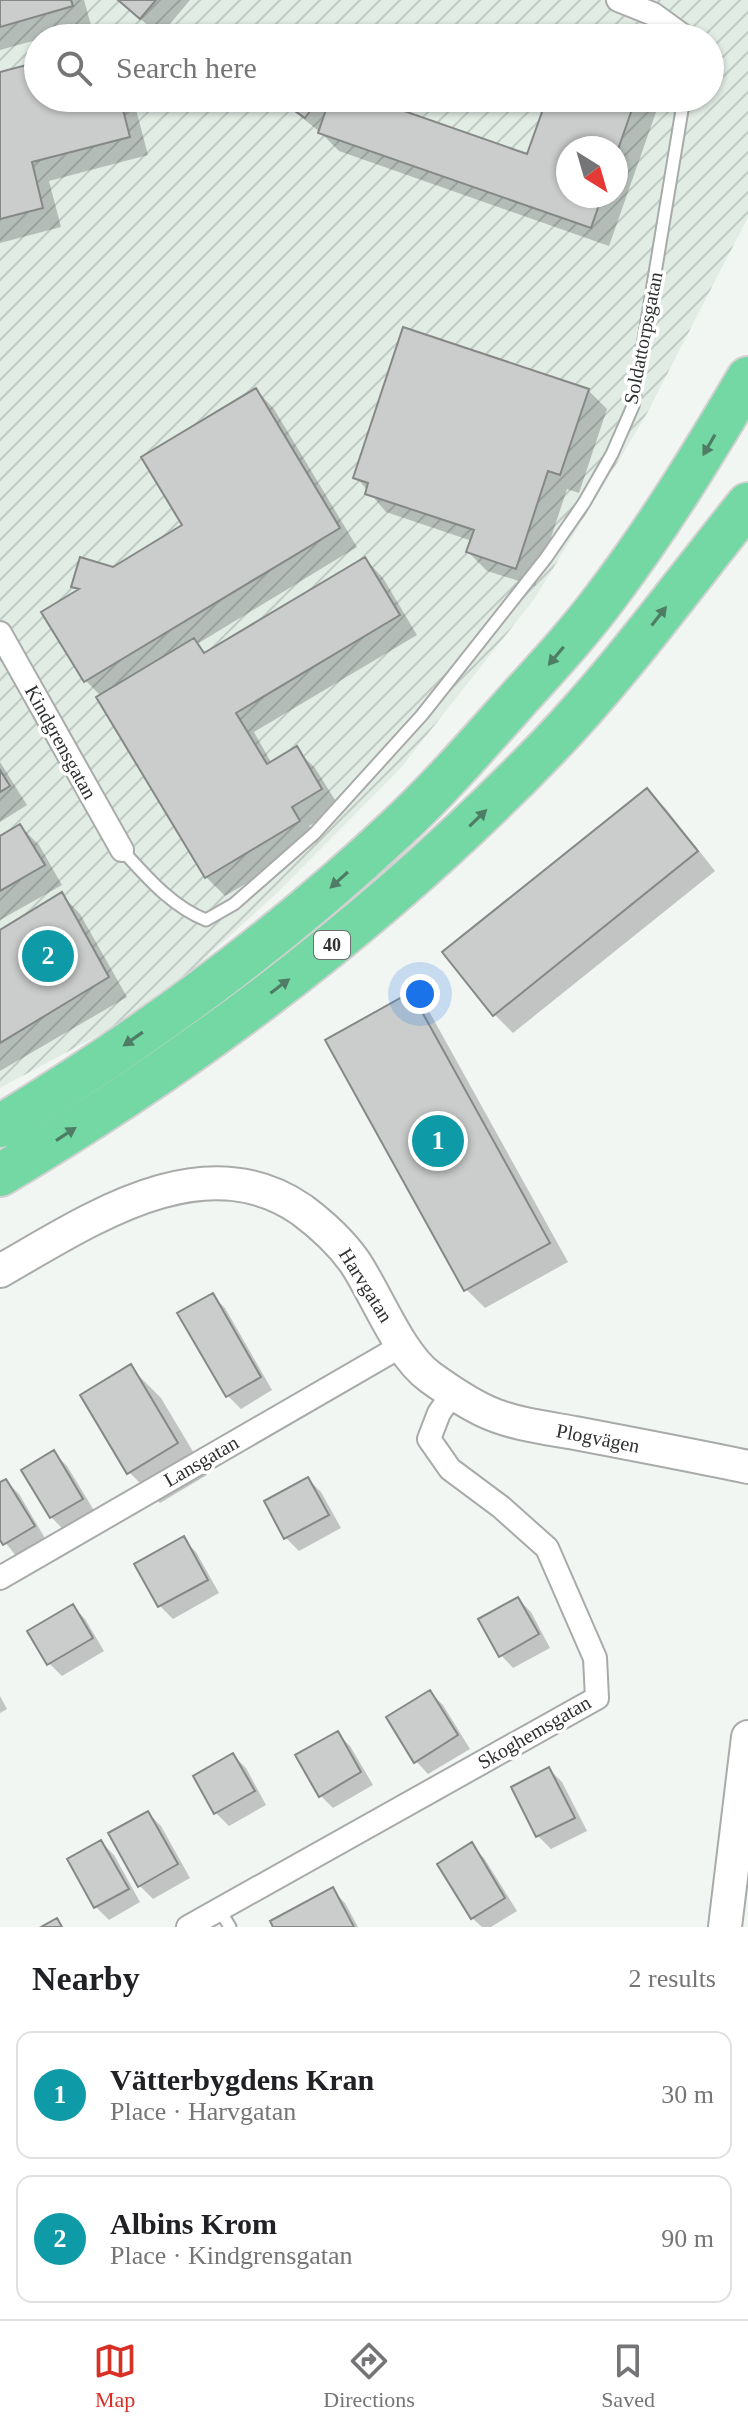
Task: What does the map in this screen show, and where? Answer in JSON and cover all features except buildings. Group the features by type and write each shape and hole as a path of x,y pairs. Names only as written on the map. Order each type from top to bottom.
{"highway":[{"name":"40","path":"0,1126 47,1098 225,973 319,898 408,818 462,763 610,592 696,468 748,378"},
{"name":"40","path":"0,1175 129,1094 307,966 476,820 550,745 622,663 695,569 748,492"},
{"path":"695,569 748,504"}],"street":[{"path":"618,0 653,14 667,24"},
{"name":"Kindgrensgatan","path":"0,633 122,850"},
{"name":"Harvgatan","path":"0,1271 95,1218 136,1199 177,1186 221,1184 263,1189 296,1206 328,1229 354,1260 403,1345 426,1374 453,1393"},
{"name":"Lansgatan","path":"0,1578 403,1345"},
{"name":"Plogvägen","path":"453,1393 488,1413 532,1425 748,1467"},
{"name":"Skoghemsgatan","path":"188,1927 224,1918 597,1698 595,1658 547,1548 501,1507 450,1469 429,1439 439,1413 453,1393"},
{"path":"725,1927 748,1737"}],"lane":[{"name":"Soldattorpsgatan","path":"122,850 154,886 187,912 206,920 234,904 315,833 422,715 546,558 584,503 612,454 633,406 682,112"}],"shaded area":[{"path":"0,0 748,0 748,217 645,417 535,598 400,769 275,895 193,969 108,1030 0,1088"}],"place":[{"name":"Albins Krom","path":"48,956"},
{"name":"Vätterbygdens Kran","path":"438,1141"}]}
